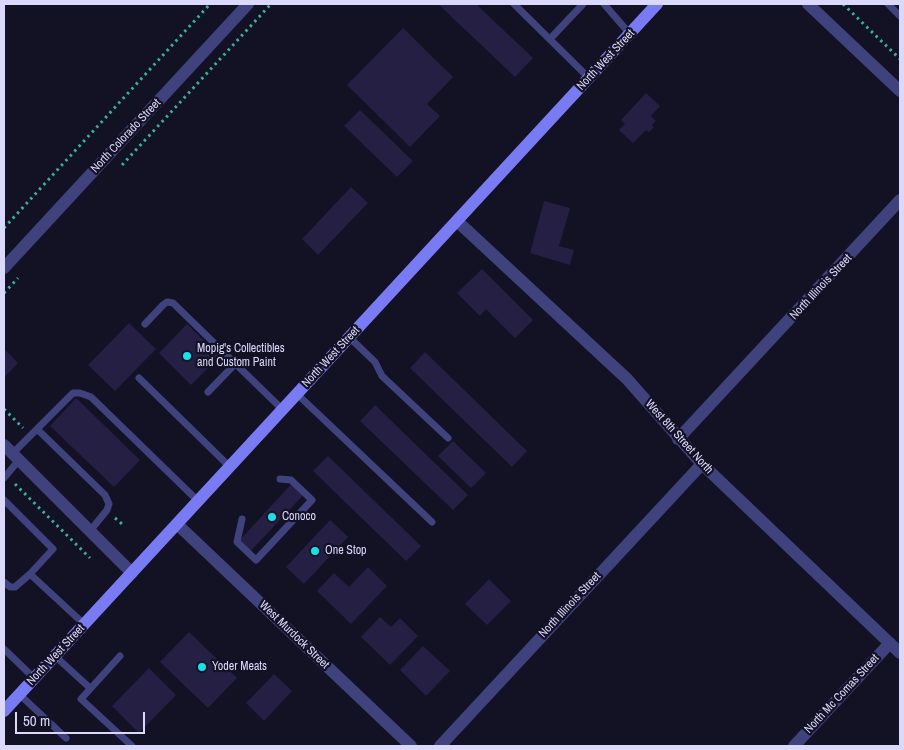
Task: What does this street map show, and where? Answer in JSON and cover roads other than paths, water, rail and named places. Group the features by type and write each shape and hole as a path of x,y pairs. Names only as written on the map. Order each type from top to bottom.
{"main road":[{"name":"North West Street","path":"4,711 658,4"}],"street":[{"name":"North Colorado Street","path":"4,268 248,4"},
{"path":"808,4 900,91"},
{"name":"North Illinois Street","path":"678,439 900,200"},
{"name":"West 8th Street North","path":"457,221 627,379 702,464 900,652"},
{"path":"12,453 132,573"},
{"name":"North Illinois Street","path":"440,746 702,464"},
{"name":"West Murdock Street","path":"177,524 411,746"},
{"name":"North Mc Comas Street","path":"794,746 890,643"}],"lane":[{"path":"514,4 589,78"},
{"path":"550,39 582,4"},
{"path":"604,4 630,34"},
{"path":"888,4 900,16"},
{"path":"145,324 162,305 167,302 173,303 283,410"},
{"path":"349,337 375,362 382,376 448,438"},
{"path":"208,392 235,364"},
{"path":"139,378 230,467"},
{"path":"5,476 12,453 73,394 80,393 91,397 198,501"},
{"path":"297,394 432,522"},
{"path":"37,429 105,495 109,504 107,510 90,532"},
{"path":"242,519 237,542 256,560 312,500 291,480 280,479"},
{"path":"4,500 53,549 15,587 10,587 4,582"},
{"path":"30,574 84,624"},
{"path":"4,649 34,678"},
{"path":"55,656 90,688"},
{"path":"120,656 81,699 132,746"},
{"path":"19,694 66,738"}],"place":[{"name":"Mopig's Collectibles and Custom Paint","path":"187,356"},
{"name":"Conoco","path":"272,517"},
{"name":"One Stop","path":"315,551"},
{"name":"Yoder Meats","path":"202,667"}]}
